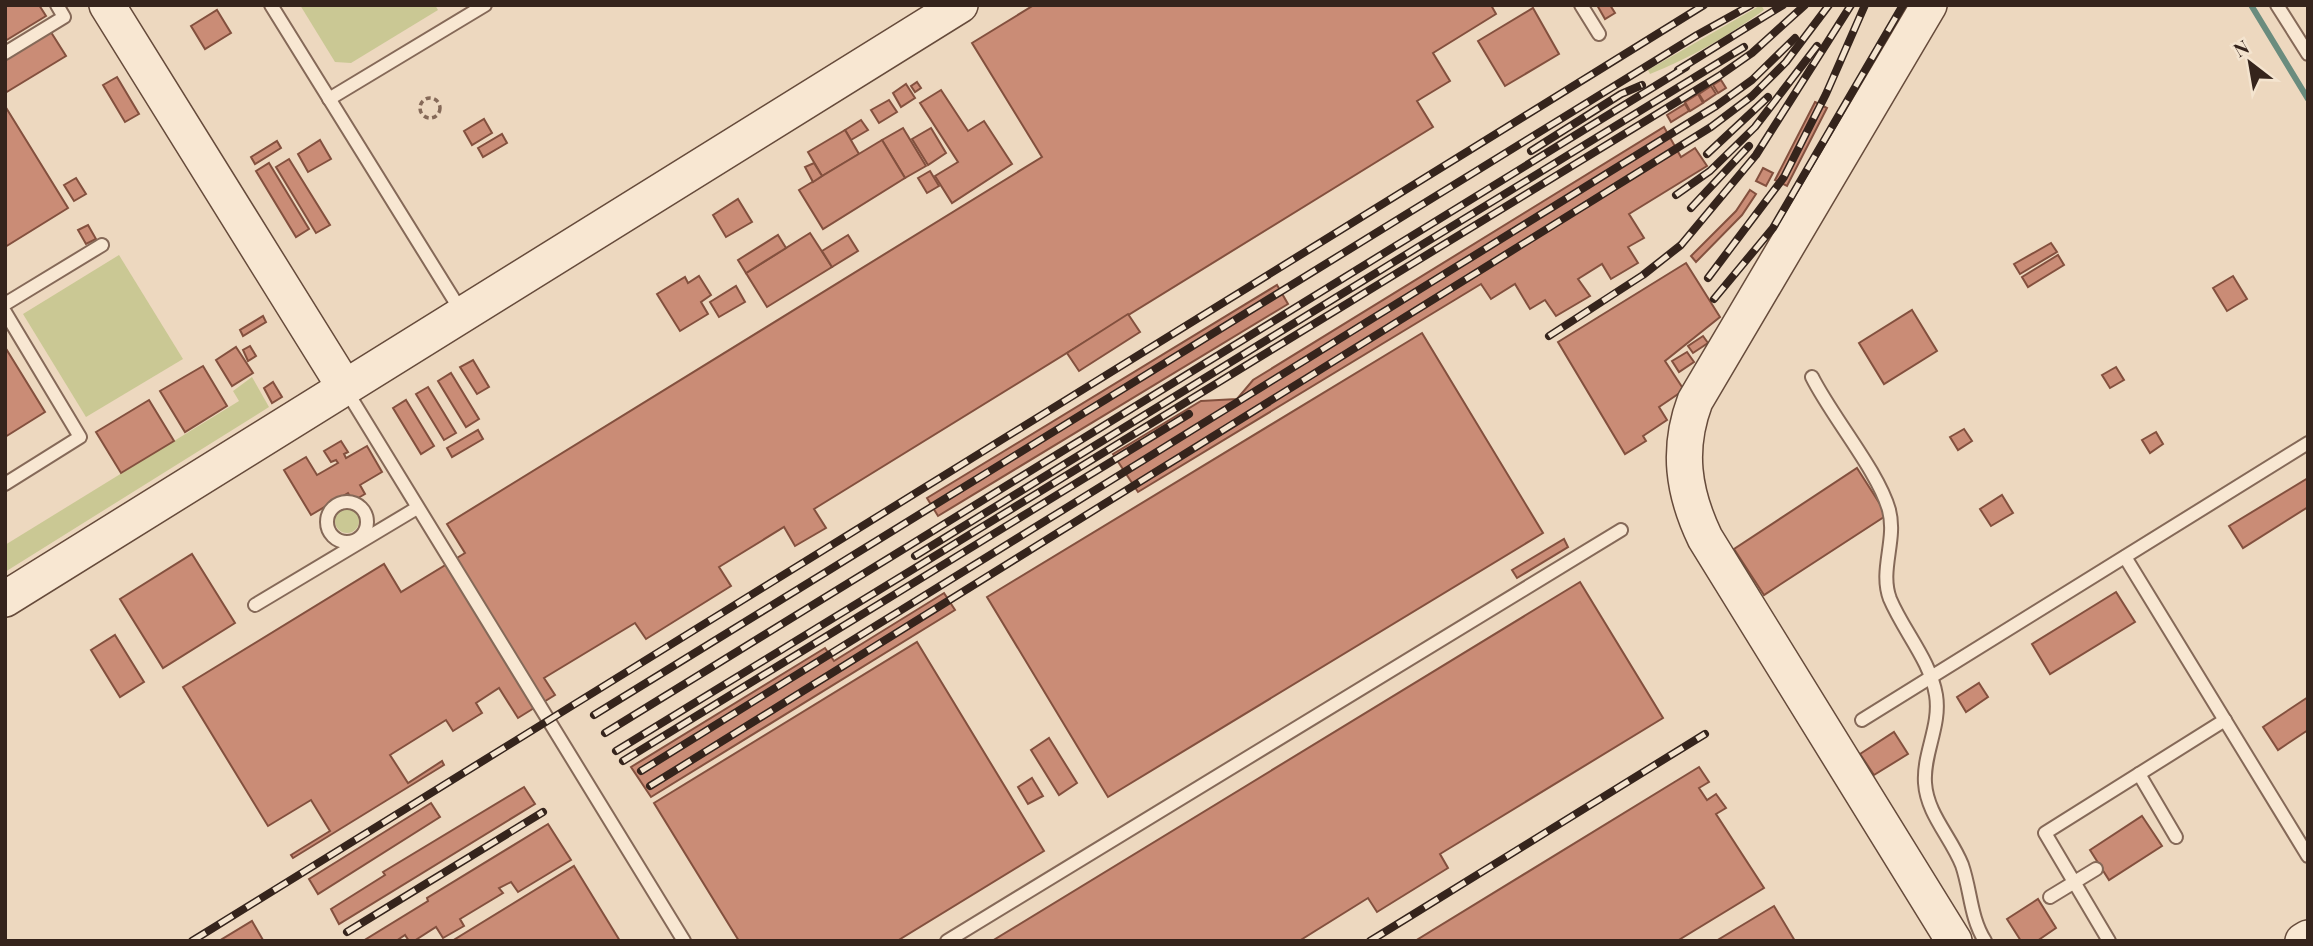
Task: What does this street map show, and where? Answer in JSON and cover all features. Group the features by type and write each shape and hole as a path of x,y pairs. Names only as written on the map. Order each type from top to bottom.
{"street":[{"path":"107,5 344,386"},
{"path":"5,599 960,5"},
{"path":"1929,5 1695,401 1688,422 1683,464 1690,504 1705,538 1954,941"},
{"path":"2303,941 2308,938"}],"lane":[{"path":"5,53 64,17 57,5"},
{"path":"271,5 463,313"},
{"path":"329,99 485,5"},
{"path":"1581,5 1599,34"},
{"path":"2277,5 2303,34 2308,54"},
{"path":"5,304 102,245"},
{"path":"5,312 80,437 5,484"},
{"path":"1812,377 1886,502 1891,527 1886,584 1891,600 1932,677 1936,697 1936,722 1926,759 1925,786 1935,816 1962,865 1972,913 1985,941"},
{"path":"344,386 684,941"},
{"path":"1862,720 2308,443"},
{"path":"255,605 417,508"},
{"path":"947,941 1621,530"},
{"path":"2125,557 2308,856"},
{"path":"2109,941 2045,833 2225,720"},
{"path":"2139,774 2176,837"},
{"path":"2050,897 2096,869"}],"path":[{"path":"424,100 438,102 440,110 435,117 427,118 420,112 424,100"}],"shaded area":[{"path":"300,5 435,5 438,10 351,63 335,62"},
{"path":"1761,5 1764,10 1723,37 1650,74 1648,70"},
{"path":"119,255 183,359 86,417 23,314"},
{"path":"252,377 269,407 5,572 5,545 239,401 233,391"},
{"path":"347,509 355,513 359,521 355,529 347,533 339,529 335,521 339,513"}],"building":[{"path":"5,5 39,5 46,16 5,41"},
{"path":"1034,5 1491,5 1496,14 1433,53 1450,81 1417,101 1433,127 814,509 826,528 795,546 784,527 719,567 731,586 646,639 635,623 544,678 555,695 518,718 499,688 476,703 482,713 453,731 446,720 390,755 408,783 442,761 444,765 293,858 291,855 330,831 311,800 268,826 183,687 384,564 401,592 465,553 447,524 1042,157 972,43"},
{"path":"1597,5 1610,5 1615,13 1605,19"},
{"path":"1533,8 1559,54 1505,86 1478,41"},
{"path":"217,10 231,33 205,49 191,26"},
{"path":"49,29 66,56 5,93 5,57"},
{"path":"117,77 139,114 125,122 103,85"},
{"path":"1721,80 1726,88 1718,93 1713,85"},
{"path":"917,82 921,88 915,92 911,86"},
{"path":"906,84 915,98 901,107 893,93"},
{"path":"1711,86 1716,94 1704,102 1699,94"},
{"path":"941,90 968,131 984,121 1012,164 952,203 935,176 958,162 920,103"},
{"path":"1698,94 1703,103 1690,111 1685,102"},
{"path":"889,100 897,112 879,123 871,110"},
{"path":"1815,102 1827,108 1787,186 1775,180"},
{"path":"1685,104 1689,111 1671,122 1667,115"},
{"path":"5,106 68,208 5,247"},
{"path":"484,119 492,133 472,145 464,131"},
{"path":"861,120 868,130 851,140 845,130"},
{"path":"1664,127 1681,157 1695,148 1707,166 1629,214 1644,238 1628,247 1638,263 1611,279 1602,264 1578,279 1590,296 1556,316 1545,300 1530,309 1515,284 1491,299 1481,284 1138,492 1113,454 1201,401 1237,399 1253,380"},
{"path":"903,128 926,166 905,178 882,140"},
{"path":"931,128 946,153 928,165 912,139"},
{"path":"845,130 859,154 822,176 808,152"},
{"path":"502,134 507,143 483,157 478,148"},
{"path":"320,140 331,159 308,172 298,154"},
{"path":"882,140 905,178 823,229 799,190"},
{"path":"277,141 281,148 255,164 251,157"},
{"path":"289,159 330,225 316,233 276,167"},
{"path":"269,163 309,229 296,237 256,171"},
{"path":"814,163 822,176 813,182 805,167"},
{"path":"1763,168 1773,173 1766,186 1756,181"},
{"path":"930,171 939,186 927,193 918,178"},
{"path":"76,178 86,194 74,201 64,185"},
{"path":"1750,190 1756,194 1742,215 1696,262 1691,256 1736,211"},
{"path":"738,199 752,222 726,237 713,215"},
{"path":"88,225 96,239 86,244 78,230"},
{"path":"810,233 832,267 767,307 746,273"},
{"path":"778,235 786,248 746,273 738,260"},
{"path":"848,235 858,251 832,267 822,251"},
{"path":"2051,243 2057,252 2020,274 2014,264"},
{"path":"2058,255 2064,265 2028,287 2022,277"},
{"path":"1686,263 1720,317 1665,361 1684,390 1659,407 1667,420 1643,436 1646,441 1625,454 1558,342"},
{"path":"699,276 711,295 701,302 708,314 680,331 657,294 685,277 688,283"},
{"path":"2233,276 2247,299 2227,311 2213,288"},
{"path":"1277,285 1288,304 938,516 927,498"},
{"path":"736,286 745,302 719,317 710,302"},
{"path":"1912,310 1937,351 1884,384 1859,343"},
{"path":"1128,314 1140,332 1079,371 1067,353"},
{"path":"263,316 266,322 243,336 240,330"},
{"path":"1422,333 1543,533 1108,797 987,597"},
{"path":"1703,336 1708,343 1693,353 1688,346"},
{"path":"250,346 256,356 248,361 243,350"},
{"path":"5,347 45,412 5,437"},
{"path":"236,347 253,373 232,386 216,360"},
{"path":"1687,352 1694,362 1679,372 1672,361"},
{"path":"473,360 489,387 477,394 460,367"},
{"path":"203,366 227,406 185,432 160,391"},
{"path":"2116,367 2124,380 2110,388 2102,375"},
{"path":"451,373 479,419 466,427 438,381"},
{"path":"273,382 282,397 272,403 264,388"},
{"path":"428,387 456,433 444,440 416,394"},
{"path":"149,400 174,441 121,473 96,432"},
{"path":"406,400 434,446 421,454 393,408"},
{"path":"1964,429 1972,441 1958,450 1950,437"},
{"path":"478,430 483,439 452,457 447,448"},
{"path":"2156,432 2163,444 2150,453 2142,440"},
{"path":"341,441 348,452 344,454 346,458 367,446 382,472 360,485 365,494 353,501 348,493 311,515 284,470 306,457 317,475 338,463 336,460 331,462 324,451"},
{"path":"1857,468 1887,515 1764,595 1734,549"},
{"path":"2308,478 2308,507 2243,548 2229,526"},
{"path":"2002,495 2013,513 1991,526 1980,509"},
{"path":"1564,539 1568,547 1517,578 1512,570"},
{"path":"192,554 235,623 163,668 120,599"},
{"path":"1580,582 1663,718 1440,854 1448,868 1377,912 1368,898 1299,941 992,941"},
{"path":"2116,592 2135,622 2050,674 2032,644"},
{"path":"944,593 955,610 651,797 631,767 825,648 834,661"},
{"path":"115,635 144,682 120,697 91,650"},
{"path":"917,642 1044,851 897,941 739,941 654,803"},
{"path":"1979,683 1988,697 1966,712 1957,697"},
{"path":"2308,697 2308,730 2278,750 2263,727"},
{"path":"1894,732 1908,754 1874,775 1860,754"},
{"path":"1049,738 1077,783 1059,795 1031,750"},
{"path":"1699,767 1709,782 1699,788 1707,800 1716,794 1726,808 1716,814 1764,888 1677,941 1415,941"},
{"path":"1032,778 1043,796 1028,804 1018,787"},
{"path":"524,787 535,804 339,924 331,909 385,875 383,872"},
{"path":"431,803 440,817 318,894 309,879"},
{"path":"2142,816 2162,846 2109,880 2090,850"},
{"path":"548,824 571,860 518,892 511,882 499,888 503,893 460,919 464,926 443,938 436,927 414,941 409,941 405,935 396,941 363,941 428,901 427,898"},
{"path":"574,866 620,941 452,941"},
{"path":"2038,899 2056,928 2037,941 2021,941 2007,919"},
{"path":"1774,906 1795,941 1716,941"},
{"path":"252,921 263,940 219,941"}],"waterway":[{"path":"2251,5 2308,99"}],"railway":[{"path":"192,941 1704,5"},
{"path":"594,715 1697,35 1751,5"},
{"path":"1678,70 1783,5"},
{"path":"616,751 1719,76 1752,53 1805,5"},
{"path":"650,786 1711,127 1752,96 1786,62 1829,5"},
{"path":"1549,336 1643,275 1681,245 1756,155 1851,5"},
{"path":"1708,278 1784,177 1826,94 1865,5"},
{"path":"1714,299 1773,228 1903,5"},
{"path":"641,771 1716,106 1752,80 1795,38"},
{"path":"1676,195 1710,171 1755,127 1817,46"},
{"path":"915,556 1744,47"},
{"path":"605,733 1686,67"},
{"path":"1531,151 1621,94 1642,85"},
{"path":"1707,154 1768,97"},
{"path":"1691,208 1749,146"},
{"path":"623,761 1189,414"},
{"path":"1370,941 1705,734"},
{"path":"347,932 543,812"}]}
